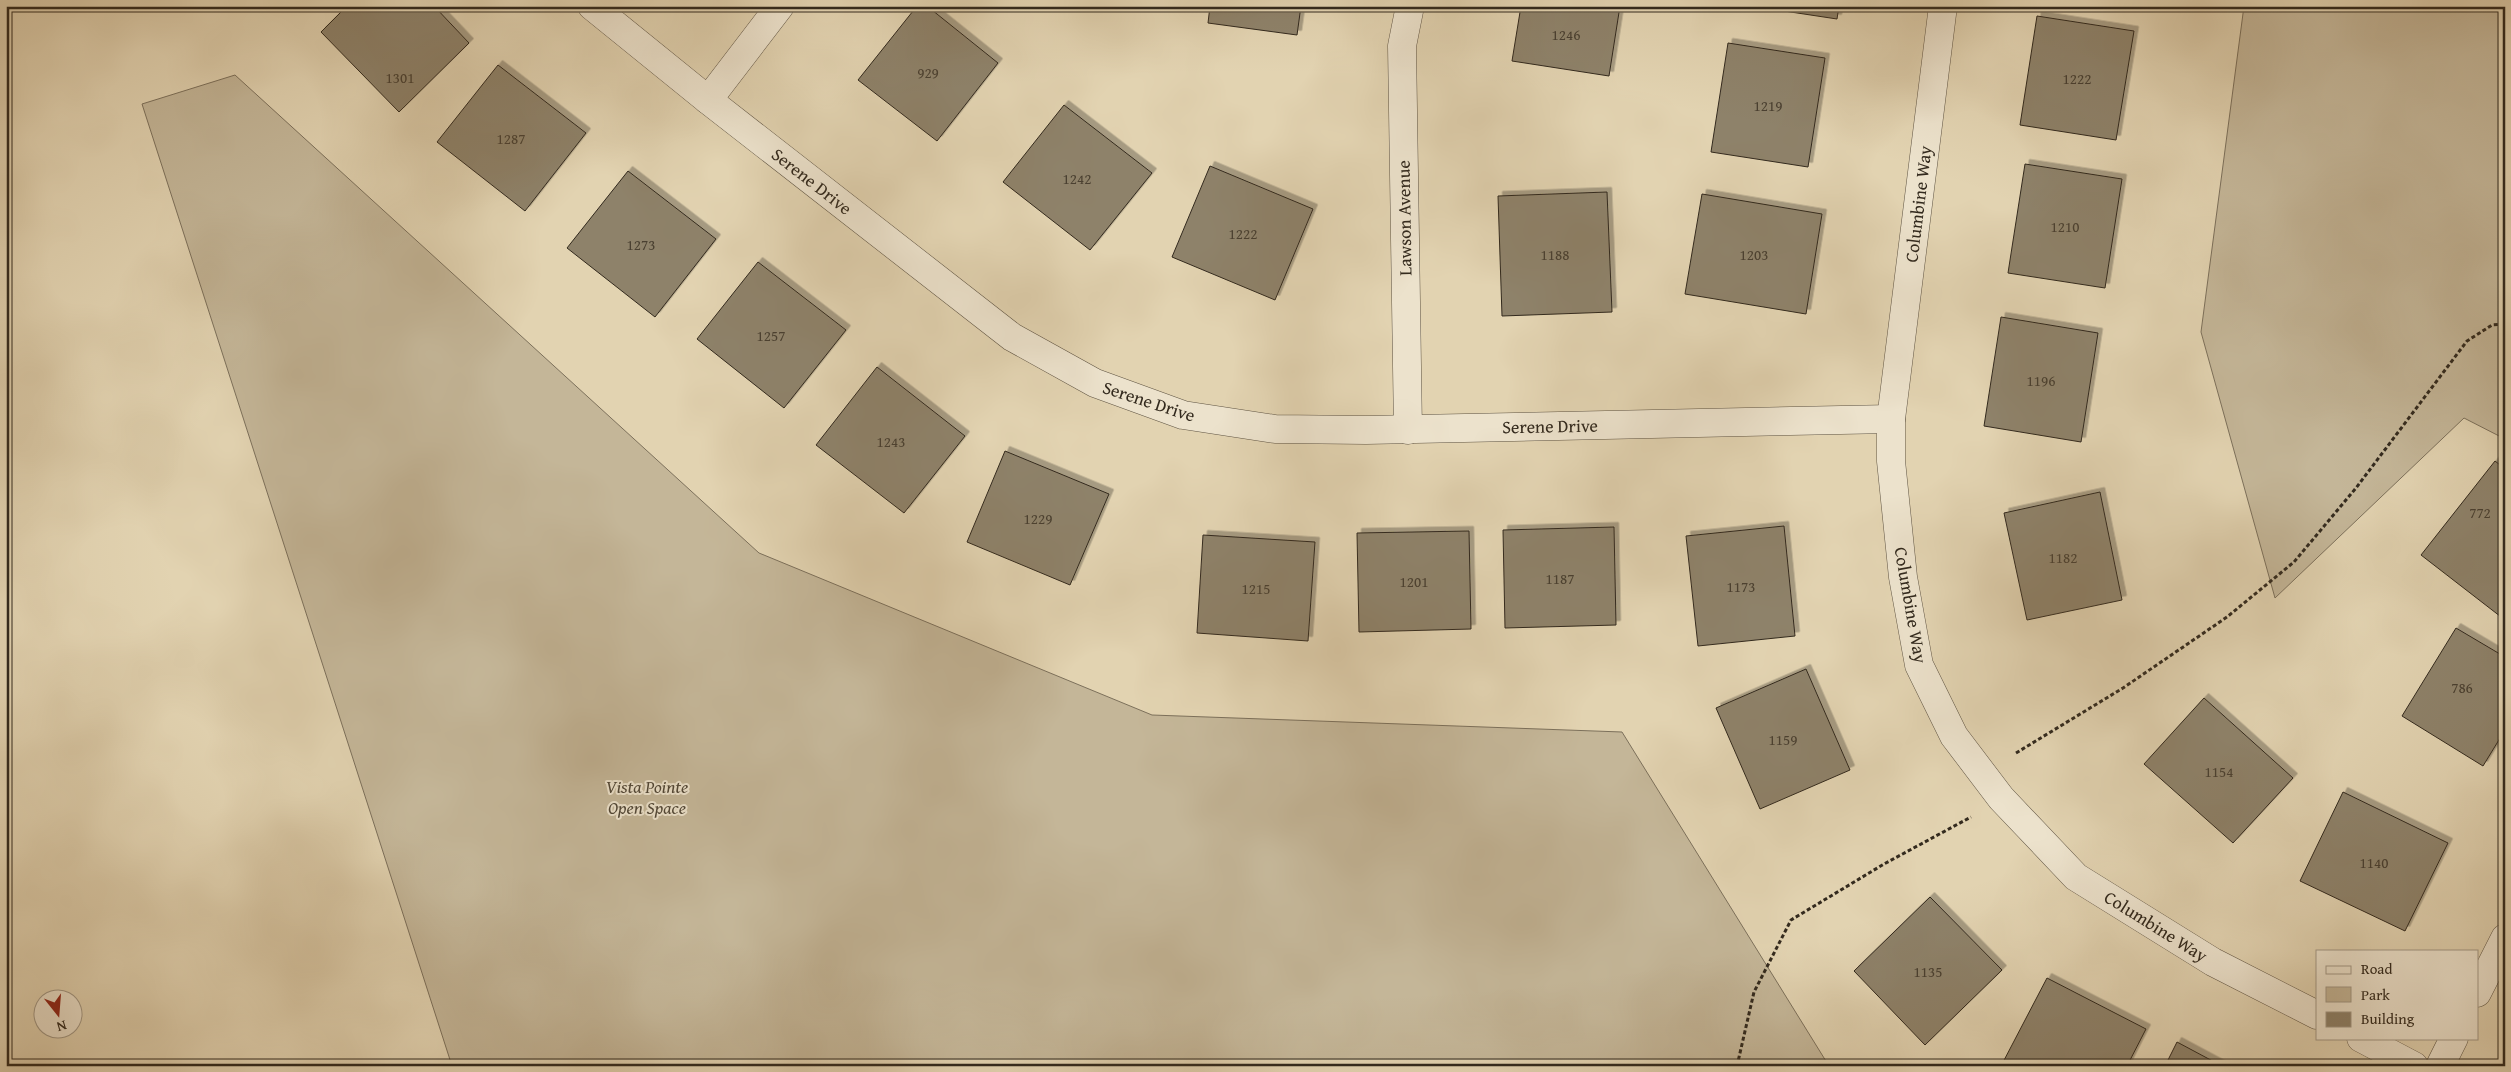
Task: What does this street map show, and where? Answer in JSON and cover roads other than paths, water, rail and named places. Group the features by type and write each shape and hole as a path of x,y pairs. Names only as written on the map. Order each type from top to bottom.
{"street":[{"name":"Serene Drive","path":"592,6 708,100 1012,337 1095,383 1183,415 1275,429 1408,430 1891,419"},
{"path":"708,100 780,6"},
{"name":"Lawson Avenue","path":"1408,430 1402,46 1410,6"},
{"name":"Columbine Way","path":"1943,6 1891,419 1891,461 1903,576 1919,664 1954,736 2001,798 2076,877 2213,962 2316,1014"},
{"path":"2478,991 2505,938"},
{"path":"2365,1040 2414,1066"},
{"path":"2440,1066 2453,1040"}],"park label":[{"name":"Vista Pointe Open Space","path":"647,796"}]}
